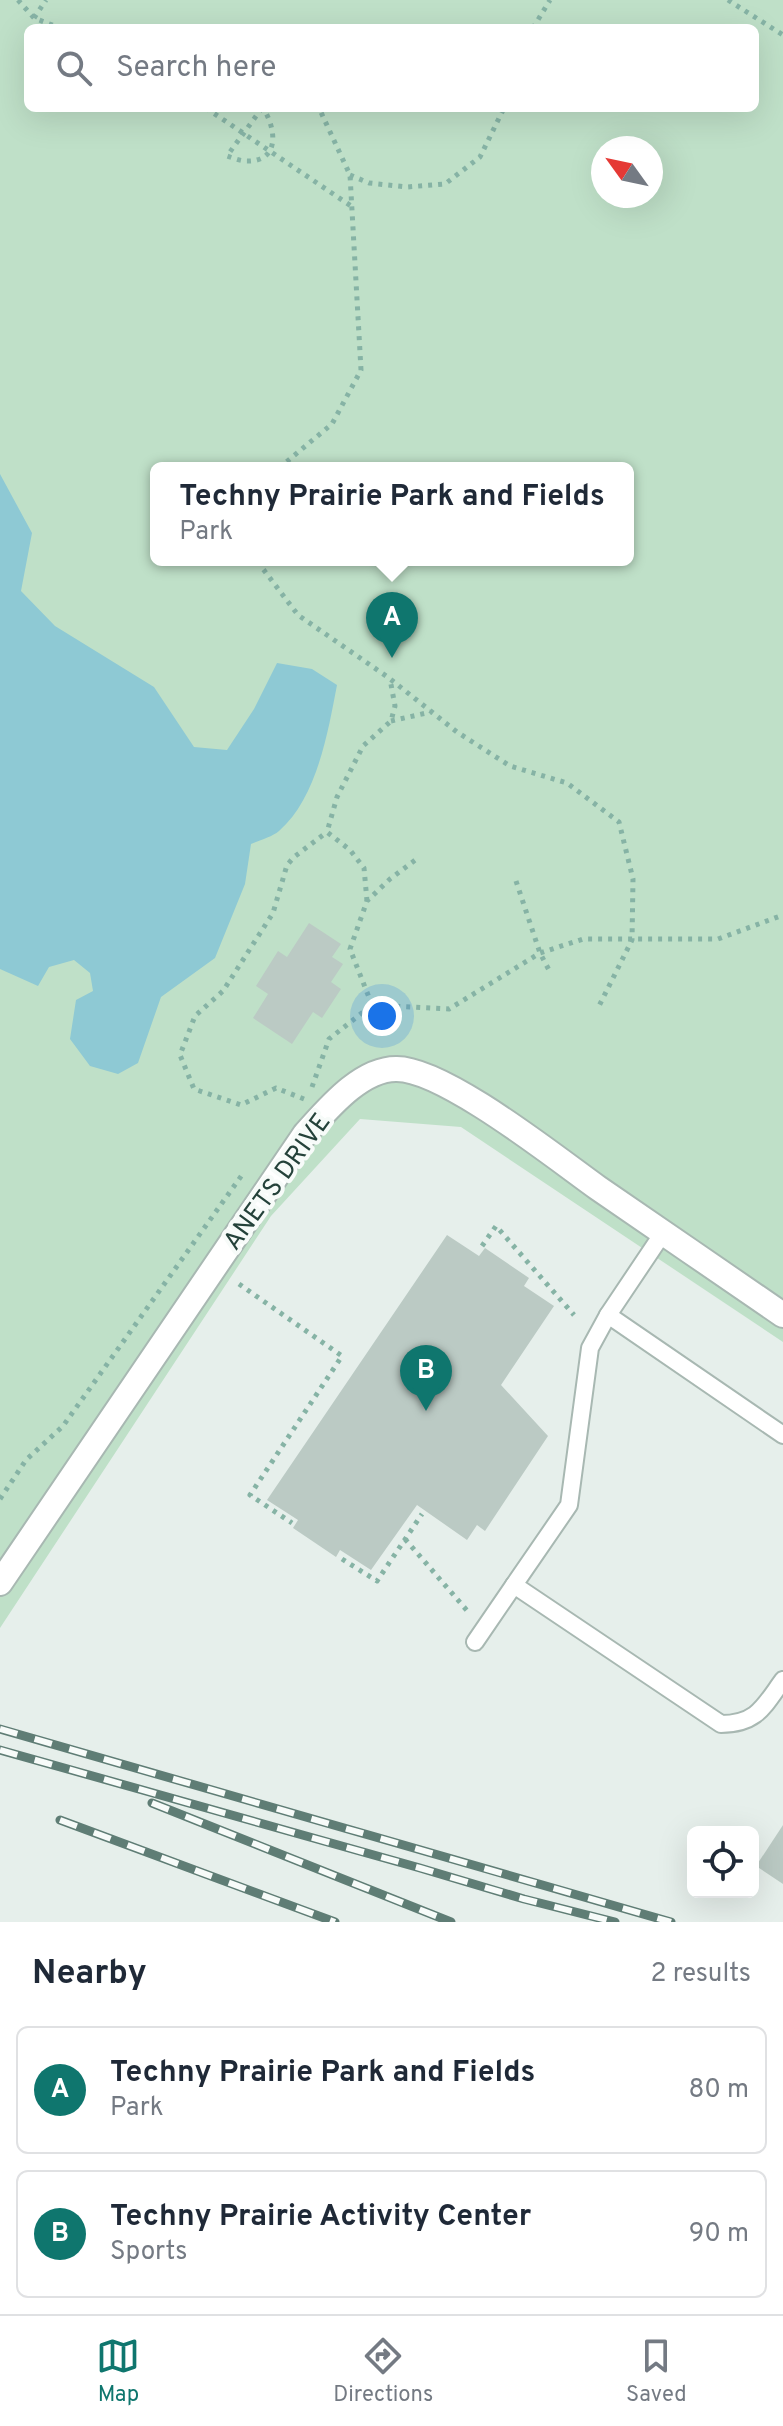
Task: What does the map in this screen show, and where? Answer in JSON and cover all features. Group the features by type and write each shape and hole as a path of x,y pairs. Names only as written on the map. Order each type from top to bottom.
{"street":[{"name":"ANETS DRIVE","path":"0,1583 305,1134 338,1097 369,1076 394,1068 419,1072 441,1082 783,1315"}],"lane":[{"path":"479,1636 569,1505 590,1348 608,1315 663,1233"},
{"path":"608,1315 783,1435"},
{"path":"514,1585 721,1724 739,1724 759,1713 783,1680"}],"path":[{"path":"18,0 34,18 50,24"},
{"path":"34,18 46,0"},
{"path":"535,24 550,0"},
{"path":"728,0 783,35"},
{"path":"212,112 352,206"},
{"path":"259,112 227,156 246,161 258,159 270,151 274,138 271,121 265,112"},
{"path":"286,462 332,424 361,370 350,175 321,112"},
{"path":"350,175 369,183 407,187 445,184 480,157 502,112"},
{"path":"262,566 298,615 389,678 457,732 510,766 567,783 619,822 633,879 632,940 598,1008"},
{"path":"389,678 395,706 391,721"},
{"path":"304,1099 276,1088 241,1105 194,1089 180,1055 195,1016 223,991 273,913 287,865 327,832 337,797 363,746 391,721 432,712"},
{"path":"327,832 350,850 364,868 367,901 350,949 372,1005"},
{"path":"367,901 418,858"},
{"path":"516,881 540,953 550,972"},
{"path":"632,940 718,939 783,915"},
{"path":"482,1246 496,1226 574,1315"},
{"path":"239,1284 342,1356 250,1495 292,1523"},
{"path":"342,1559 377,1581 422,1514"},
{"path":"405,1539 479,1636"}],"green space":[{"path":"0,0 783,0 783,1342 461,1127 360,1119 271,1216 0,1628"}],"water":[{"path":"0,474 32,533 21,591 55,626 154,687 194,747 227,750 254,709 277,663 312,669 337,685 325,743 312,783 292,817 279,831 251,844 245,884 215,958 161,997 138,1063 118,1074 90,1066 70,1039 76,1000 93,991 90,973 74,960 49,967 38,986 0,969"}],"building":[{"path":"309,923 341,944 332,957 343,964 331,982 341,989 322,1018 313,1012 292,1044 253,1018 268,994 256,986 278,951 287,957"},
{"path":"447,1235 479,1256 485,1248 529,1278 524,1286 554,1306 501,1385 548,1436 485,1531 477,1525 467,1540 417,1505 371,1570 340,1550 336,1557 293,1528 298,1520 267,1500"},
{"path":"783,1825 783,1884 759,1868 759,1861"}],"railway":[{"path":"0,1729 671,1922"},
{"path":"0,1750 615,1922"},
{"path":"152,1803 451,1922"},
{"path":"60,1820 335,1922"}],"place":[{"name":"Techny Prairie Park and Fields","path":"392,658"},
{"name":"Techny Prairie Activity Center","path":"426,1411"}]}
